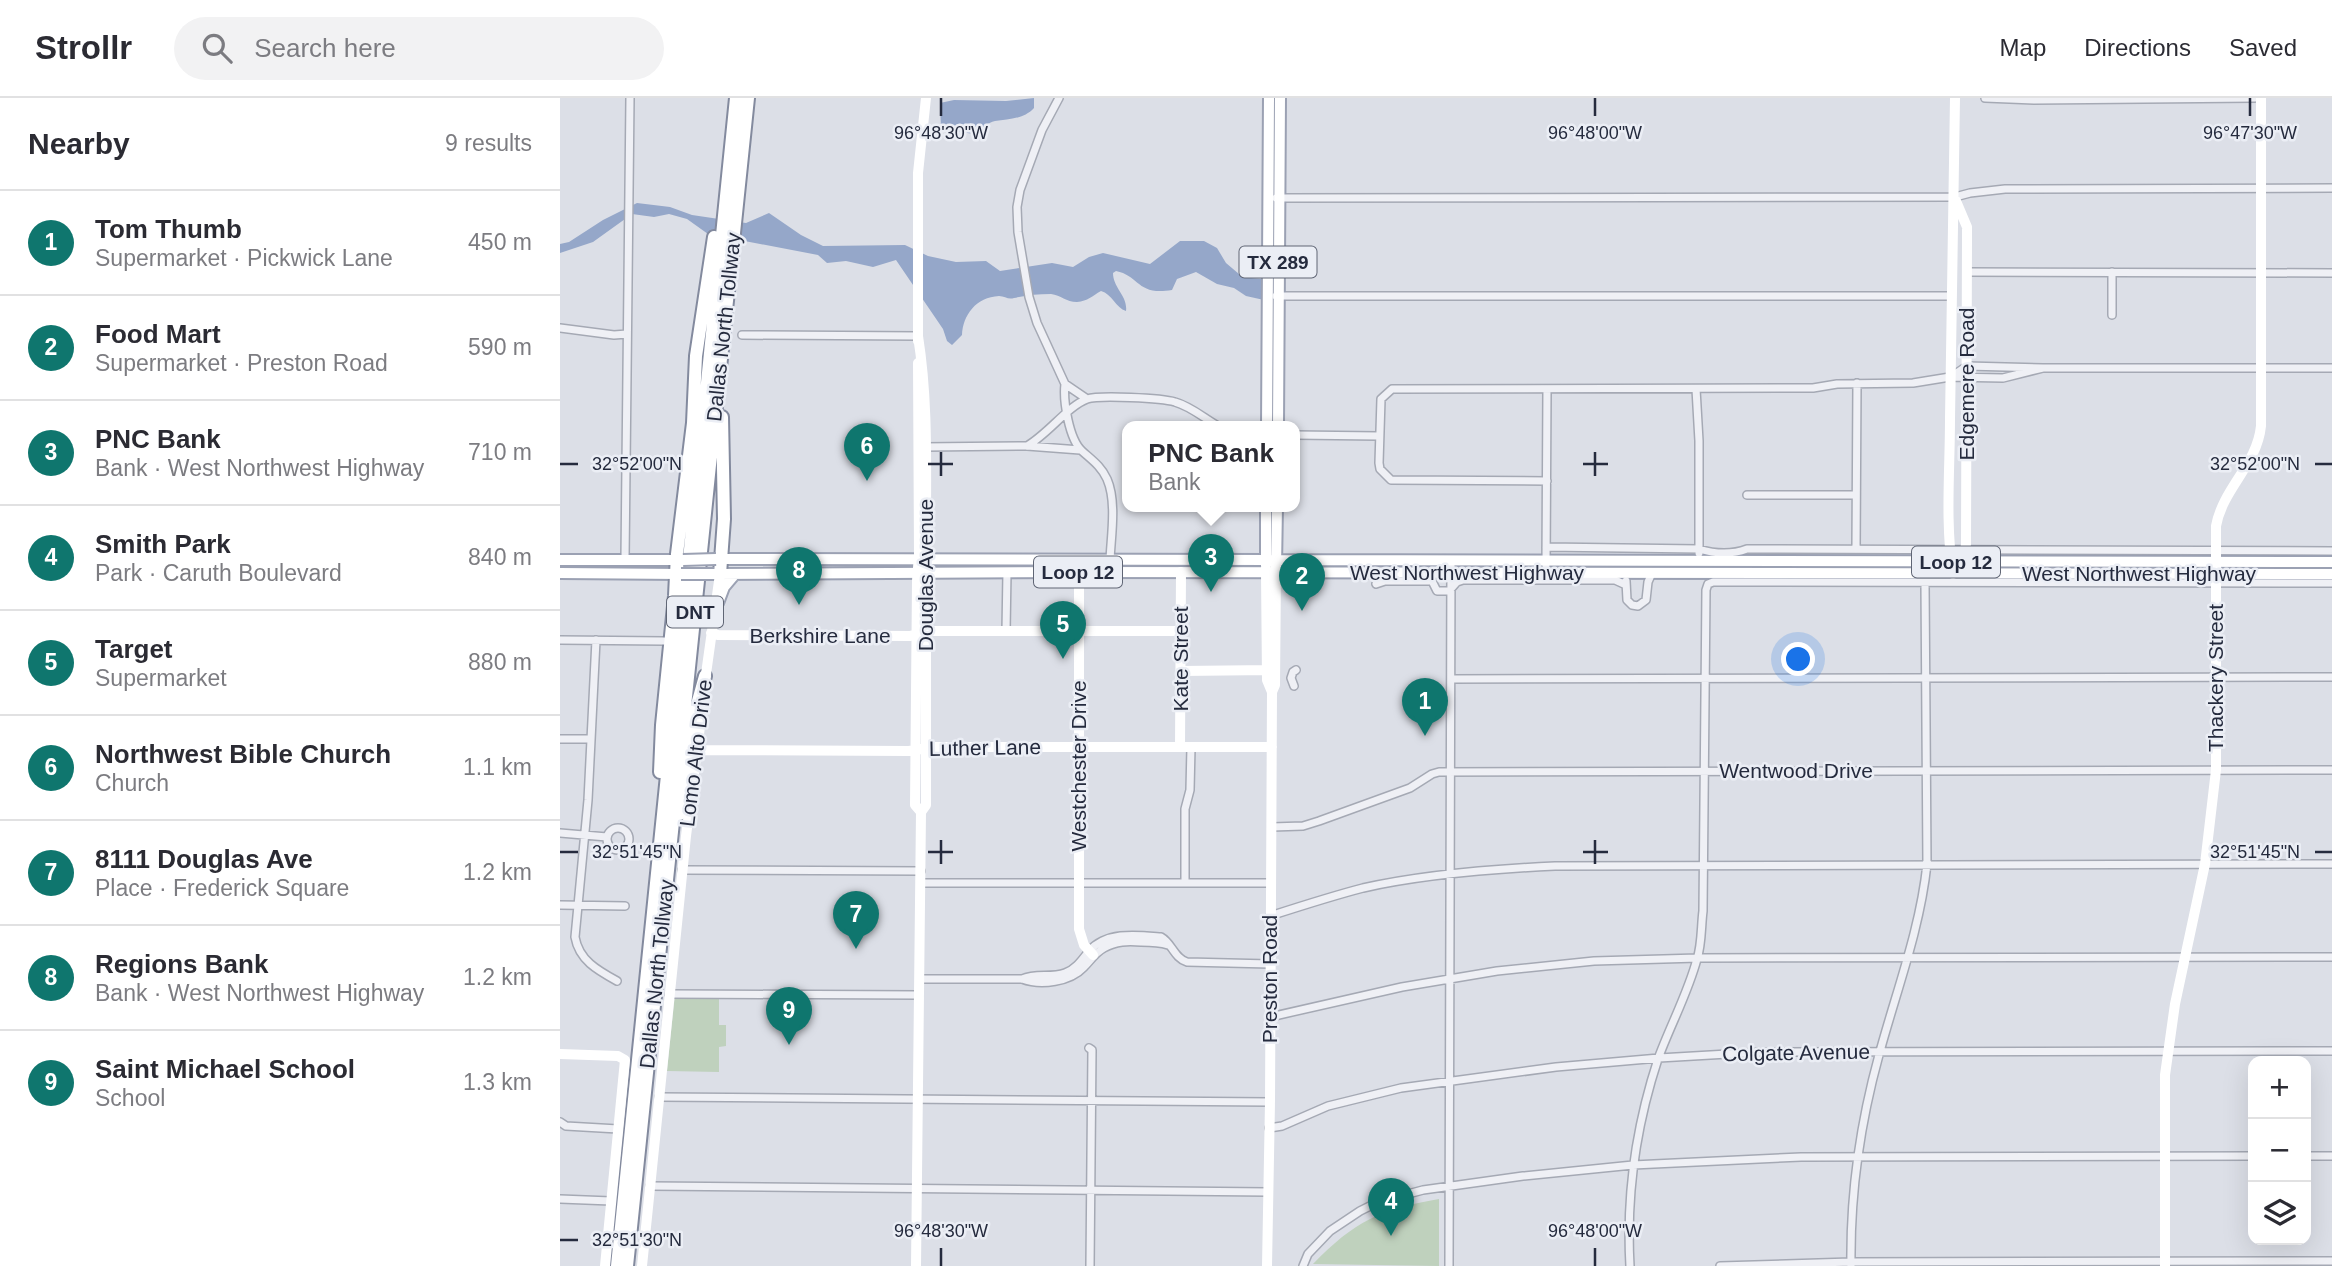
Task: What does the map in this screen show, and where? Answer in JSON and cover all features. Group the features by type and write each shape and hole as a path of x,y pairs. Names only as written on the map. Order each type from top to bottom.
{"highway":[{"name":"Dallas North Tollway","path":"617,1266 736,98"},
{"name":"Dallas North Tollway","path":"627,1266 748,98"},
{"path":"661,827 661,739 693,423 694,374 715,232 729,161"},
{"path":"717,574 724,519 720,369"},
{"path":"668,855 678,824 698,702 705,676"}],"main road":[{"name":"TX 289","path":"1269,98 1274,198"},
{"name":"TX 289","path":"1267,421 1280,98"},
{"name":"TX 289","path":"1273,296 1278,421"},
{"name":"Preston Road","path":"1267,512 1271,573"},
{"name":"Preston Road","path":"1271,560 1276,512"},
{"name":"West Northwest Highway","path":"560,560 894,561 922,567 1007,572 1271,573 1451,573 1698,561 1957,562 2215,567 2332,575"},
{"name":"West Northwest Highway","path":"560,573 894,573 922,567 1110,560 1451,561 1546,567 1626,579 1652,573 1957,562"},
{"path":"1079,572 1087,566 1130,566 1140,560"},
{"path":"894,561 894,573"},
{"path":"1626,579 1632,566 1686,566 1698,561"},
{"name":"West Northwest Highway","path":"2215,567 2332,562"},
{"path":"718,603 724,587 735,574"}],"street":[{"path":"625,559 629,98"},
{"name":"Douglas Avenue","path":"921,675 927,631 922,567 918,173 926,98"},
{"path":"1059,98 1042,130 1018,197 1017,232 1029,297 1037,323 1065,384 1064,404 1074,440 1080,450 1100,468 1110,489 1110,560"},
{"name":"Edgemere Road","path":"1955,98 1950,377 1957,562"},
{"path":"1985,98 2255,98"},
{"name":"Thackery Street","path":"2165,1264 2164,1099 2168,1051 2184,958 2205,864 2216,770 2216,526 2222,504 2251,460 2260,436 2261,98"},
{"path":"1274,198 1955,197 1970,192 2005,189 2332,188"},
{"name":"Edgemere Road","path":"1955,197 1967,227 1967,366 1957,562"},
{"path":"1952,226 1967,227"},
{"path":"1967,272 2332,273"},
{"path":"2112,272 2112,315"},
{"path":"1273,296 1950,296"},
{"path":"560,328 627,334"},
{"path":"742,335 918,336"},
{"path":"1950,377 1967,366 2332,368"},
{"path":"1547,481 1391,480 1380,469 1378,436 1381,399 1392,389 1813,388 1857,383 1913,383 1950,377 2003,379 2043,368"},
{"path":"1856,550 1857,383"},
{"path":"1065,384 1087,399"},
{"path":"1546,567 1547,389"},
{"path":"1696,389 1699,440 1698,561"},
{"path":"1027,446 1041,438 1067,412 1087,399 1161,399 1175,402 1209,421"},
{"path":"1300,435 1378,436"},
{"path":"922,447 1027,446 1080,450"},
{"path":"1747,495 1856,495"},
{"path":"1546,547 1699,549 1711,553 1735,553 1747,549 1856,550 1957,562"},
{"path":"1630,1266 1628,1223 1633,1165 1648,1093 1698,958 1703,911 1708,584 1926,583 2215,567 2332,551"},
{"path":"1449,1266 1451,561"},
{"name":"Douglas Avenue","path":"916,1266 920,812 926,806 920,749 921,675 916,636 922,567"},
{"path":"2215,567 2332,583"},
{"path":"1006,631 1007,572"},
{"name":"Westchester Drive","path":"1079,572 1080,938 1091,953"},
{"name":"Kate Street","path":"1181,572 1181,671 1190,790 1185,809 1185,883"},
{"name":"Preston Road","path":"1267,1266 1272,827 1269,678 1271,573"},
{"path":"1376,584 1385,581 1432,581 1437,591 1451,590 1457,582 1463,580 1626,579 1626,597 1629,603 1635,606 1642,605 1647,597 1652,573"},
{"name":"Lomo Alto Drive","path":"642,1266 682,870 705,676 718,603 717,574"},
{"path":"1851,1264 1852,1212 1867,1101 1909,958 1927,864 1926,583"},
{"name":"Berkshire Lane","path":"711,633 916,636 927,631 1181,632"},
{"path":"560,640 664,640"},
{"path":"596,640 585,835 575,926 577,949 593,966 617,981"},
{"path":"1294,686 1291,678 1296,670"},
{"path":"1181,671 1269,678"},
{"path":"1451,679 2332,677"},
{"path":"560,739 590,739"},
{"name":"Luther Lane","path":"698,750 1272,747"},
{"name":"Wentwood Drive","path":"1272,827 1303,826 1410,788 1432,774 1451,772 2332,770"},
{"path":"560,833 607,837"},
{"path":"1270,916 1364,888 1451,874 1555,866 2332,864"},
{"path":"682,870 921,871"},
{"path":"920,883 1271,883"},
{"path":"560,905 625,906"},
{"path":"920,979 1022,979 1029,982 1063,979 1084,968 1091,953 1110,941 1158,942 1169,946 1181,960 1196,964 1270,964"},
{"path":"1270,1017 1450,978 1555,964 1698,958 2332,957"},
{"path":"669,993 919,995"},
{"path":"1089,1048 1092,1050 1090,1266"},
{"name":"Colgate Avenue","path":"1269,1128 1282,1126 1328,1107 1362,1097 1450,1080 1659,1058 1762,1052 2332,1051"},
{"path":"560,1054 623,1057 625,1063 605,1266"},
{"path":"659,1097 1270,1102"},
{"path":"560,1122 566,1126 618,1129"},
{"path":"1303,1266 1317,1243 1360,1211 1401,1195 1449,1186 1633,1165 1747,1158 2248,1156"},
{"path":"2311,1156 2332,1156"},
{"path":"650,1186 1268,1192"},
{"path":"560,1199 611,1201"},
{"path":"1720,1266 2332,1261"}],"green space":[{"path":"675,994 719,996 719,1025 726,1025 726,1046 719,1047 719,1072 667,1071"},
{"path":"1439,1199 1439,1266 1313,1264 1342,1237 1370,1219 1400,1207"}],"water":[{"path":"1034,98 1034,108 1026,114 992,122 974,134 941,129 940,103 954,100 1006,101"},
{"path":"637,203 746,223 769,213 823,246 905,245 928,256 956,262 986,261 1000,271 1052,263 1073,267 1089,257 1103,253 1150,264 1180,241 1204,241 1217,248 1226,263 1239,274 1264,279 1264,300 1246,296 1196,272 1177,279 1172,290 1161,291 1145,288 1124,273 1116,271 1113,273 1115,283 1125,301 1126,311 1101,291 1077,302 1051,294 991,297 972,308 962,335 952,345 896,260 873,267 846,261 827,263 818,255 708,234 687,219 669,214 654,217 632,214 593,242 560,253 560,244 569,242 603,220"}],"place":[{"name":"Northwest Bible Church","path":"867,481"},
{"name":"PNC Bank","path":"1211,592"},
{"name":"Regions Bank","path":"799,605"},
{"name":"Food Mart","path":"1302,611"},
{"name":"Target","path":"1063,659"},
{"name":"Tom Thumb","path":"1425,736"},
{"name":"8111 Douglas Ave","path":"856,949"},
{"name":"Saint Michael School","path":"789,1045"},
{"name":"Smith Park","path":"1391,1236"}]}
